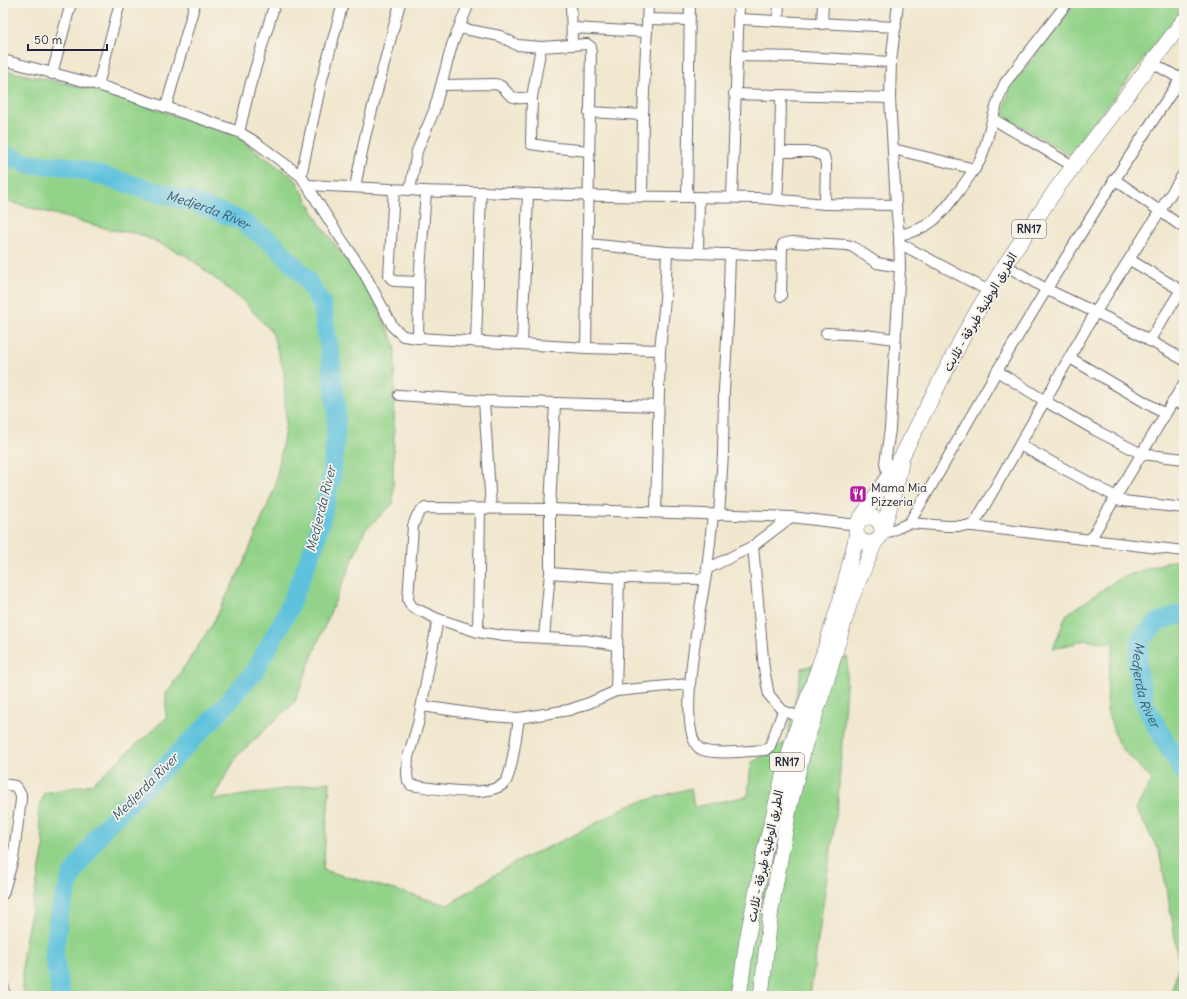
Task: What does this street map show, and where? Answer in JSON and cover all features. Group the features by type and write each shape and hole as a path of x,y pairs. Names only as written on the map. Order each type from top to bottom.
{"main road":[{"name":"الطريق الوطنية طبرقة - تلابت","path":"761,996 771,910 789,809 805,744 825,686 850,602 880,535 892,480 902,456 942,377 1005,265 1073,166 1184,20"},
{"name":"الطريق الوطنية طبرقة - تلابت","path":"739,996 747,940 765,849 783,776 801,717 840,602 858,527 892,480"},
{"path":"867,516 876,518 879,521 880,535 867,543 859,539 858,527 867,516"}],"street":[{"path":"52,74 71,3"},
{"path":"98,85 120,3"},
{"path":"166,107 195,3"},
{"path":"239,132 250,86 275,3"},
{"path":"302,176 320,83 343,3"},
{"path":"355,187 366,129 400,3"},
{"path":"410,190 417,151 434,111 452,45 469,3"},
{"path":"571,3 572,44"},
{"path":"642,197 643,116 648,3"},
{"path":"687,197 690,3"},
{"path":"732,197 734,94 739,3"},
{"path":"778,20 779,3"},
{"path":"822,24 823,3"},
{"path":"892,480 886,463 890,429 900,267 890,98 891,62 898,3"},
{"path":"899,239 922,229 942,214 975,169 981,158 998,98 1005,83 1067,3"},
{"path":"648,19 689,20"},
{"path":"738,19 896,27"},
{"path":"459,28 500,36 517,45 541,47 587,44 591,47 586,348"},
{"path":"572,28 647,32"},
{"path":"541,47 532,98 530,138 532,145 589,151"},
{"path":"737,56 802,57 891,62"},
{"path":"3,60 98,85 239,132 270,152 302,176 363,271 393,327 403,336 476,342 586,348 660,350"},
{"path":"908,523 933,485 997,371 1046,289 1114,180 1183,78 1151,62"},
{"path":"442,85 494,84 503,87 510,96 532,98"},
{"path":"734,94 890,98"},
{"path":"777,199 781,96"},
{"path":"589,112 643,116"},
{"path":"992,120 1073,166"},
{"path":"893,150 975,169"},
{"path":"780,152 813,152 824,156 826,165 825,204"},
{"path":"972,526 1095,313 1184,174"},
{"path":"1114,180 1184,228"},
{"path":"308,185 426,192 481,192 528,195 698,198 732,197 777,199 825,204 896,205"},
{"path":"394,189 389,276 394,281 419,282"},
{"path":"418,338 419,282 426,192"},
{"path":"476,342 481,192"},
{"path":"522,344 528,195"},
{"path":"698,198 698,252"},
{"path":"899,239 989,291"},
{"path":"781,296 781,256 783,244 792,242 847,245 854,247 877,264 900,267"},
{"path":"588,244 667,252 781,256"},
{"path":"656,512 660,350 665,299 667,252"},
{"path":"730,254 724,390 723,454 716,515 698,620 690,684 690,732 694,742 700,749 711,752 765,750 770,746 783,711"},
{"path":"1130,260 1183,291 1149,341"},
{"path":"1005,265 1046,289 1124,326 1184,360"},
{"path":"826,333 865,335 895,340"},
{"path":"1070,358 1165,414"},
{"path":"997,371 1045,401 1142,454 1184,460"},
{"path":"1090,540 1184,382"},
{"path":"399,395 484,401 658,406"},
{"path":"484,401 491,508"},
{"path":"1173,402 1184,404"},
{"path":"544,637 550,573 550,509 555,403"},
{"path":"1020,445 1115,499 1184,508"},
{"path":"616,645 586,640 504,636 478,632 438,619 412,607 408,600 414,526 417,514 420,510 425,508 656,512 792,517 858,527"},
{"path":"478,632 480,509"},
{"path":"550,573 619,578 706,574 753,546 792,517"},
{"path":"880,535 908,523 972,526 1184,550"},
{"path":"753,546 764,669 769,695 783,711 801,717"},
{"path":"616,691 616,645 619,578"},
{"path":"438,619 422,706 408,758 406,774 411,785 477,792 493,789 502,785 507,780 519,718"},
{"path":"422,706 490,716 519,718 569,710 616,691 690,684"},
{"path":"3,784 15,786 21,794 13,859 3,894"},
{"path":"3,986 5,996"}],"green space":[{"path":"1076,3 1184,3 1184,7 1070,155 1003,116 1010,87"},
{"path":"3,70 101,91 236,136 296,180 320,224 373,296 395,345 393,504 365,530 315,649 295,702 237,756 212,800 330,782 323,870 448,905 510,865 576,834 629,805 691,788 694,807 748,796 751,763 786,742 802,668 848,657 838,800 810,996 26,996 22,989 23,952 44,847 38,813 44,793 92,784 166,718 166,694 212,625 245,560 275,487 286,423 284,372 272,332 242,300 187,256 139,234 112,230 3,200"},
{"path":"1184,557 1184,996 1170,996 1179,966 1172,918 1159,851 1136,809 1152,780 1118,744 1107,710 1108,679 1114,643 1086,640 1053,649 1066,615 1115,581 1142,570"}],"waterway":[{"name":"Medjerda River","path":"3,154 29,164 67,166 192,202 240,220 274,244 305,277 322,304 331,361 337,417 332,475 316,541 286,615 255,671 214,718 102,830 72,875 59,914 54,955 61,996"},
{"name":"Medjerda River","path":"1184,615 1178,615 1158,622 1141,638 1137,666 1145,704 1184,773"}],"place":[{"name":"Mama Mia Pizzeria","path":"858,494"}]}
